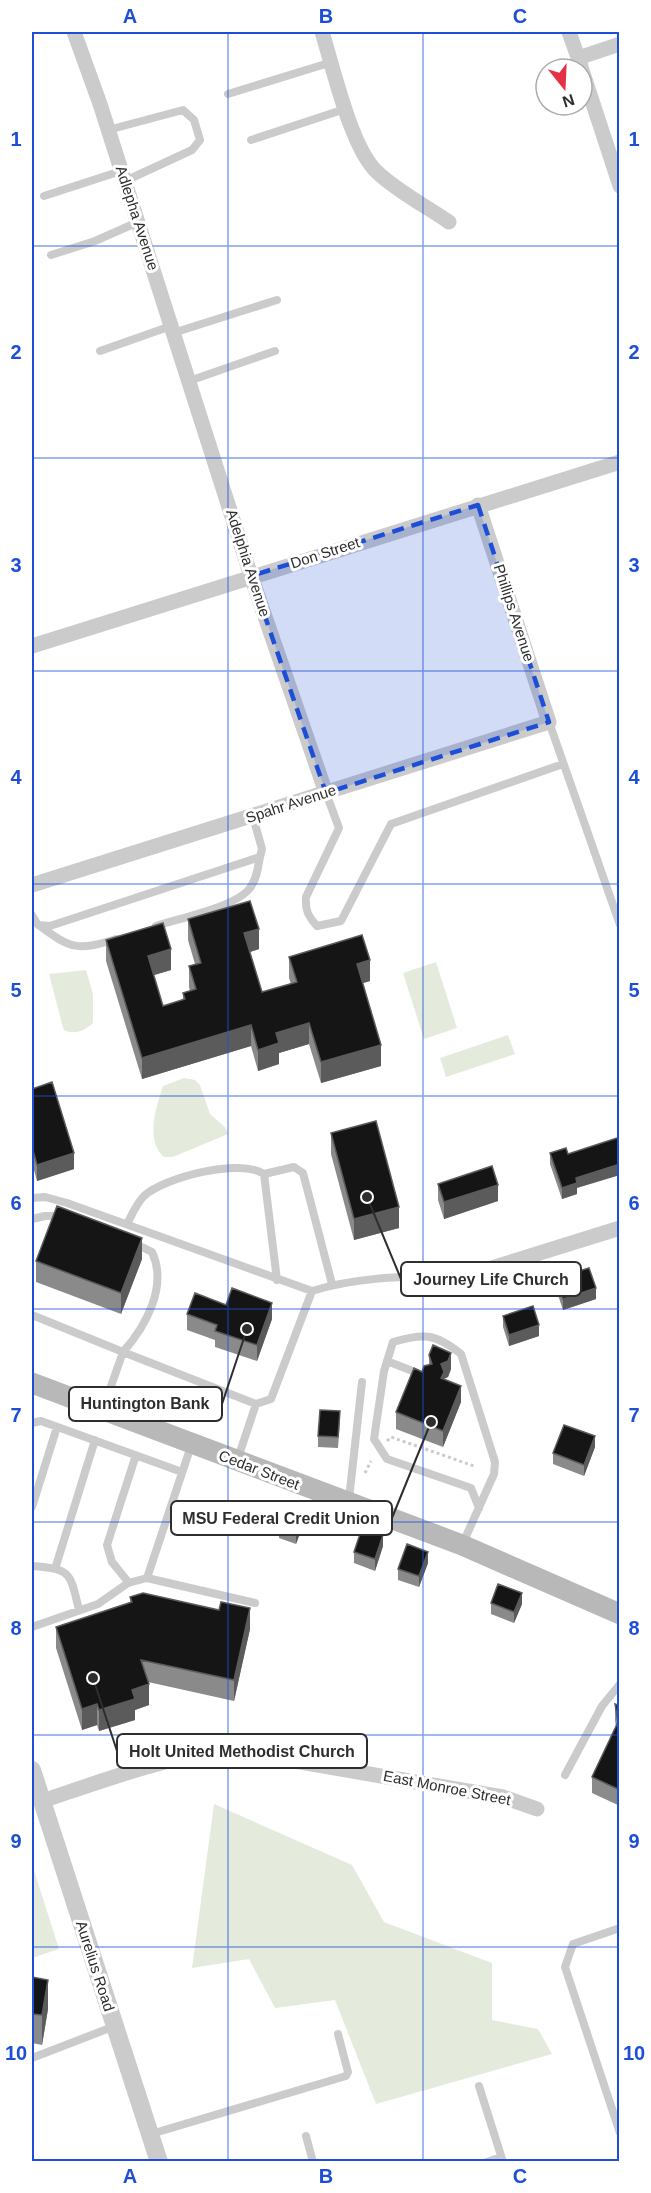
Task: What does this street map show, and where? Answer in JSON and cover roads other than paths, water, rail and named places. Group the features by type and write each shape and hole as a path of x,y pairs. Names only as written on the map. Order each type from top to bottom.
{"main road":[{"name":"Cedar Street","path":"32,1383 462,1545 620,1614"}],"street":[{"name":"Adlepha Avenue","path":"74,32 100,104 172,329"},
{"path":"322,32 347,109 365,154 376,172 449,222"},
{"path":"569,32 578,57"},
{"path":"594,59 620,44"},
{"path":"594,106 620,186"},
{"name":"Adelphia Avenue","path":"172,329 251,576 326,793"},
{"name":"Don Street","path":"32,646 478,504 620,462"},
{"name":"Phillips Avenue","path":"478,504 549,722"},
{"name":"Spahr Avenue","path":"32,885 549,722"},
{"path":"469,1275 620,1228"},
{"name":"East Monroe Street","path":"42,1801 171,1760 224,1749 503,1797 537,1809"},
{"name":"Aurelius Road","path":"32,1770 159,2162"}],"lane":[{"path":"228,94 332,62"},
{"path":"251,140 347,109"},
{"path":"44,196 123,176 192,150 200,140 194,120 183,110 108,130"},
{"path":"51,255 95,241 138,222"},
{"path":"100,351 277,300"},
{"path":"189,381 275,351"},
{"path":"549,722 620,925"},
{"path":"326,793 339,828 306,897 305,908 309,918 317,926 341,921 391,824 563,764"},
{"path":"152,927 238,899 250,888 255,879 262,849 253,817"},
{"path":"39,925 50,926 260,857"},
{"path":"32,915 39,925 64,945 79,949 120,938"},
{"path":"127,1224 145,1195 163,1185 224,1168 250,1167 264,1174 294,1167 303,1173 332,1284"},
{"path":"264,1174 277,1280"},
{"path":"32,1198 45,1197 67,1203 312,1291 332,1284 381,1278 469,1275"},
{"path":"32,1219 62,1216 72,1220"},
{"path":"102,1410 123,1352 139,1334 157,1290 159,1274 152,1252 121,1238"},
{"path":"32,1315 256,1404 271,1399 312,1291"},
{"path":"462,1545 479,1508 494,1474 495,1462 461,1354 448,1343 420,1334 393,1342 387,1361 374,1439 387,1459 471,1488 479,1508"},
{"path":"387,1361 427,1377"},
{"path":"348,1503 362,1382"},
{"path":"465,1390 474,1394"},
{"path":"237,1462 256,1404"},
{"path":"32,1423 41,1420 182,1472"},
{"path":"32,1507 57,1426"},
{"path":"55,1569 95,1440"},
{"path":"147,1578 192,1444"},
{"path":"129,1583 112,1562 107,1545 136,1455"},
{"path":"32,1566 55,1569 71,1577 79,1610"},
{"path":"32,1627 98,1604 129,1583 147,1578 255,1603"},
{"path":"565,1775 602,1706 618,1687"},
{"path":"620,1928 573,1944 565,1967 620,2133"},
{"path":"32,2058 115,2026"},
{"path":"150,2134 346,2076 348,2072 338,2034"},
{"path":"479,2086 502,2159 487,2162"},
{"path":"306,2136 314,2162"}],"place":[{"name":"Journey Life Church","path":"367,1197"},
{"name":"Huntington Bank","path":"247,1329"},
{"name":"MSU Federal Credit Union","path":"431,1422"},
{"name":"Holt United Methodist Church","path":"93,1678"}]}
